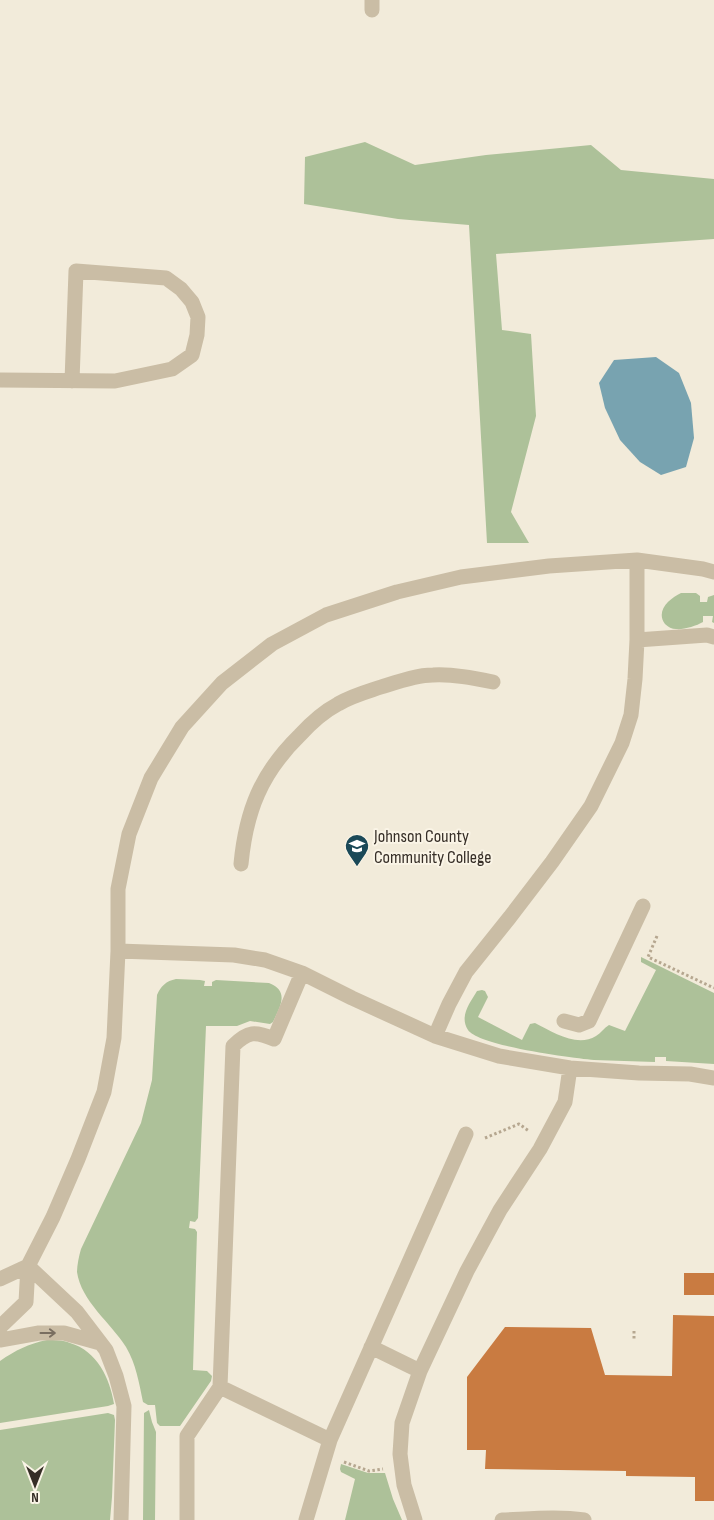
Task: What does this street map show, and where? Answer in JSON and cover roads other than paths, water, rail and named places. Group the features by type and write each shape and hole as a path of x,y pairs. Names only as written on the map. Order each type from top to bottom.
{"street":[{"path":"0,380 72,381 115,381 172,369 192,355 197,335 198,317 192,302 181,289 166,278 76,271 72,381"},
{"path":"0,1328 26,1302 28,1266 53,1217 78,1160 104,1092 114,1038 118,951 118,889 129,834 151,778 182,727 222,683 272,644 326,615 397,592 452,580 549,566 636,560 714,572"},
{"path":"435,1036 466,972 522,902 591,806 622,743 631,715 635,679 637,640 636,560"},
{"path":"637,640 707,635 714,637"},
{"path":"242,864 243,845 248,821 264,779 278,757 315,719 338,704 362,693 432,674 466,676 493,682"},
{"path":"564,1020 579,1025 589,1020 644,906"},
{"path":"118,951 234,955 265,960 302,973 435,1036 499,1056 570,1068 639,1073 690,1074 714,1078"},
{"path":"187,1520 187,1436 220,1387 233,1046 243,1036 251,1034 260,1033 274,1039 302,973"},
{"path":"415,1520 404,1485 400,1454 402,1424 420,1372 467,1271 500,1210 544,1141 565,1102 570,1068"},
{"path":"306,1520 330,1440 466,1134"},
{"path":"0,1280 28,1266"},
{"path":"28,1266 77,1312 106,1350 116,1376 124,1406 121,1520"},
{"path":"0,1340 39,1333 64,1333 100,1343"},
{"path":"371,1347 420,1372"},
{"path":"220,1387 330,1440"},
{"path":"502,1520 533,1518 575,1518 584,1520"}],"water":[{"path":"656,357 679,373 691,403 694,438 686,467 661,475 640,462 620,440 605,408 599,383 614,360"}],"place":[{"name":"Johnson County Community College","path":"357,867"}]}
